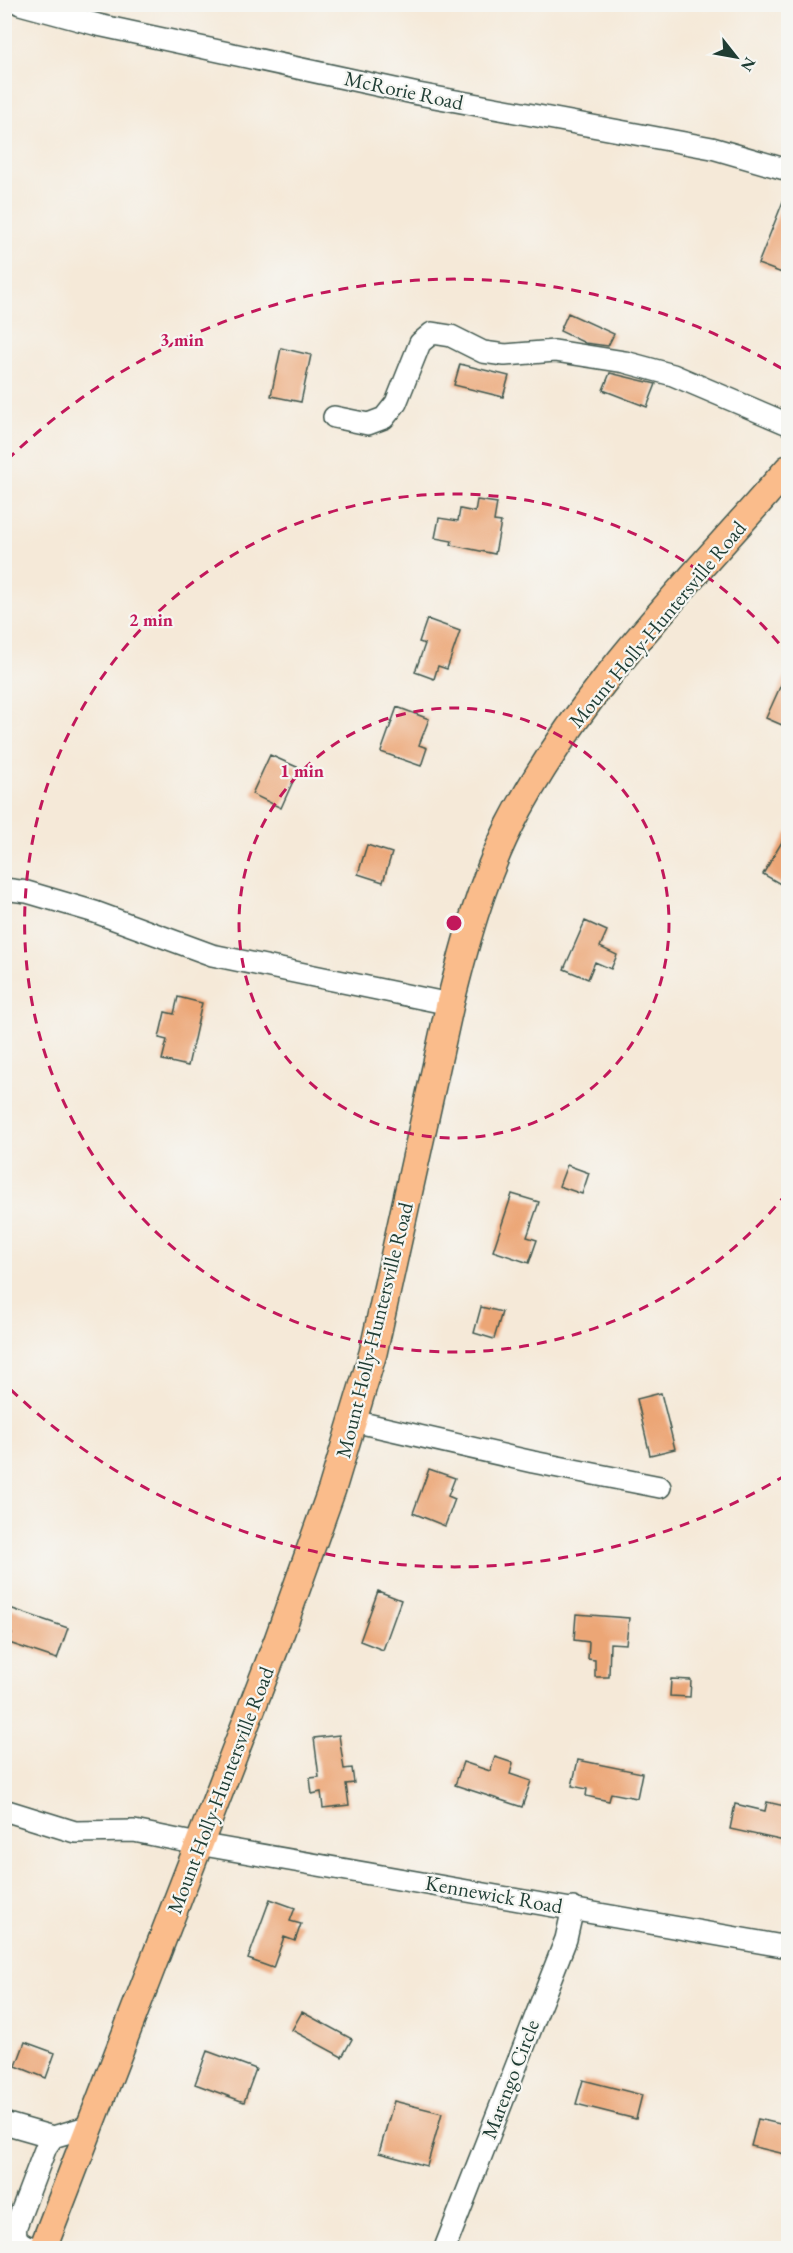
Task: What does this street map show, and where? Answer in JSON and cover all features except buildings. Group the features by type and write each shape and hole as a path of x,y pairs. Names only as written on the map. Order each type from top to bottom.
{"main road":[{"name":"Mount Holly-Huntersville Road","path":"43,2248 313,1546 373,1353 450,1004 462,955 485,882 508,828 543,767 616,667 789,469"}],"street":[{"name":"McRorie Road","path":"20,4 110,27 418,94 712,148 789,170"},
{"path":"334,417 368,424 384,418 396,403 420,343 432,333 451,336 483,352 505,355 555,351 625,362 673,375 789,424"},
{"path":"4,889 27,892 95,912 212,955 450,1004"},
{"path":"353,1421 533,1462 660,1487"},
{"name":"Kennewick Road","path":"4,1810 75,1832 134,1831 789,1947"},
{"name":"Marengo Circle","path":"445,2248 566,1939 573,1908"},
{"path":"4,2123 53,2137 90,2126"},
{"path":"33,2248 18,2241 15,2235 16,2226 46,2147 53,2137"}]}
